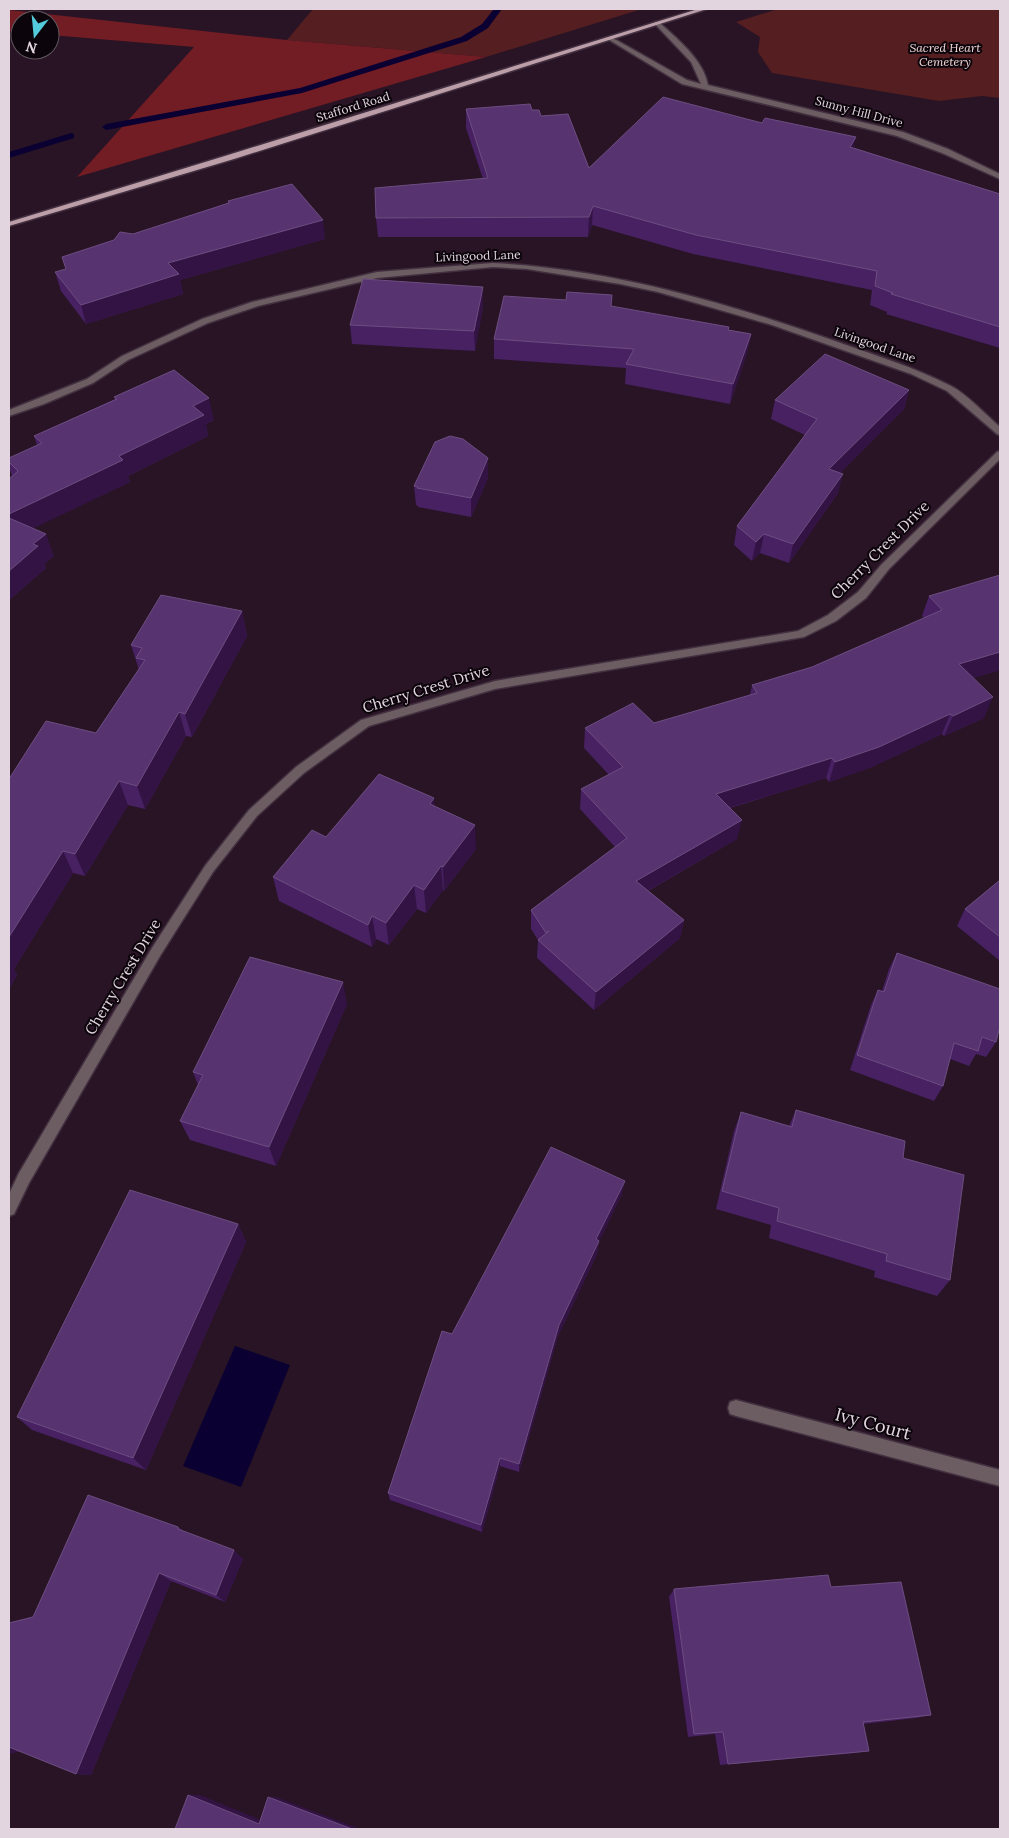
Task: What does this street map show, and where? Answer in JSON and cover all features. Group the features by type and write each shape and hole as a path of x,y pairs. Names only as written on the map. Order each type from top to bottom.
{"main road":[{"name":"Stafford Road","path":"9,224 222,160 704,9"}],"street":[{"path":"657,23 696,64 704,76 705,86"},
{"name":"Sunny Hill Drive","path":"609,38 685,82 900,134 945,150 1000,177"},
{"name":"Livingood Lane","path":"9,414 90,381 125,358 205,321 255,304 377,275 493,265 527,267 620,281 660,290 775,323 914,372 950,389 1000,432"},
{"name":"Cherry Crest Drive","path":"9,1209 24,1178 156,952 208,869 253,813 300,770 365,723 495,685 800,634 832,618 862,595 885,567 1000,454"},
{"name":"Ivy Court","path":"736,1408 1000,1478"}],"green space":[{"path":"313,9 642,9 486,57 287,40"},
{"name":"Sacred Heart Cemetery","path":"778,9 1000,9 1000,98 982,96 939,101 772,73 758,52 760,37 736,22"}],"shaded area":[{"path":"9,10 10,31 9,31"},
{"path":"60,16 287,40 486,57 77,177 194,47 60,36"},
{"path":"235,1346 290,1365 241,1487 183,1466"}],"building":[{"path":"663,97 762,123 765,118 856,137 850,147 1000,194 1000,327 891,294 893,293 875,286 877,271 696,235 593,206 589,217 376,218 375,188 488,178 466,109 530,104 532,110 539,110 541,116 568,114 589,168"},
{"path":"292,184 323,220 168,263 179,274 81,305 55,272 66,269 62,257 114,240 120,232 133,234 229,203 228,201"},
{"path":"363,279 483,287 474,331 350,325"},
{"path":"567,292 612,295 611,306 729,327 728,330 751,334 733,384 626,364 634,349 494,339 504,296 566,300"},
{"path":"825,354 909,390 829,469 843,474 793,544 764,534 756,542 737,526 817,419 775,400"},
{"path":"174,370 209,398 193,406 204,415 119,456 123,460 9,514 9,479 18,471 9,462 9,458 42,443 34,436 117,399 114,397"},
{"path":"450,436 463,439 488,458 471,498 414,486 435,442"},
{"path":"9,518 46,534 33,544 38,546 9,571"},
{"path":"1000,575 1000,652 959,664 993,697 953,716 950,714 879,747 835,762 832,758 716,794 742,820 636,881 684,920 596,992 538,940 549,931 546,933 531,910 627,838 581,789 623,767 585,728 633,703 654,723 757,693 752,685 812,667 942,610 929,596"},
{"path":"161,595 242,611 185,714 179,712 137,786 119,781 75,854 63,851 9,937 9,779 46,721 96,733 145,660 136,658 142,648 131,645"},
{"path":"379,774 434,798 430,804 475,825 424,890 414,885 386,923 372,916 368,925 273,877 312,830 326,837"},
{"path":"1000,880 1000,937 965,909"},
{"path":"897,953 1000,989 1000,1026 996,1042 982,1037 978,1051 954,1043 943,1086 857,1055 878,990 884,992"},
{"path":"250,957 343,982 269,1147 180,1121 203,1075 193,1072"},
{"path":"796,1110 905,1141 903,1158 964,1175 950,1280 886,1261 887,1254 777,1221 779,1208 722,1191 741,1112 792,1127"},
{"path":"551,1147 625,1181 596,1239 599,1241 559,1325 519,1464 500,1458 481,1525 388,1493 442,1331 452,1334"},
{"path":"130,1190 238,1224 133,1458 17,1417"},
{"path":"88,1495 178,1527 178,1529 234,1550 216,1595 159,1573 76,1774 9,1747 9,1623 33,1617"},
{"path":"828,1575 831,1587 901,1582 931,1715 863,1722 869,1751 728,1764 723,1732 694,1734 674,1589"},
{"path":"188,1795 259,1824 268,1797 352,1829 175,1829"}],"waterway":[{"path":"106,127 302,90 464,39 485,26 498,9"},
{"path":"9,155 71,136"}]}
